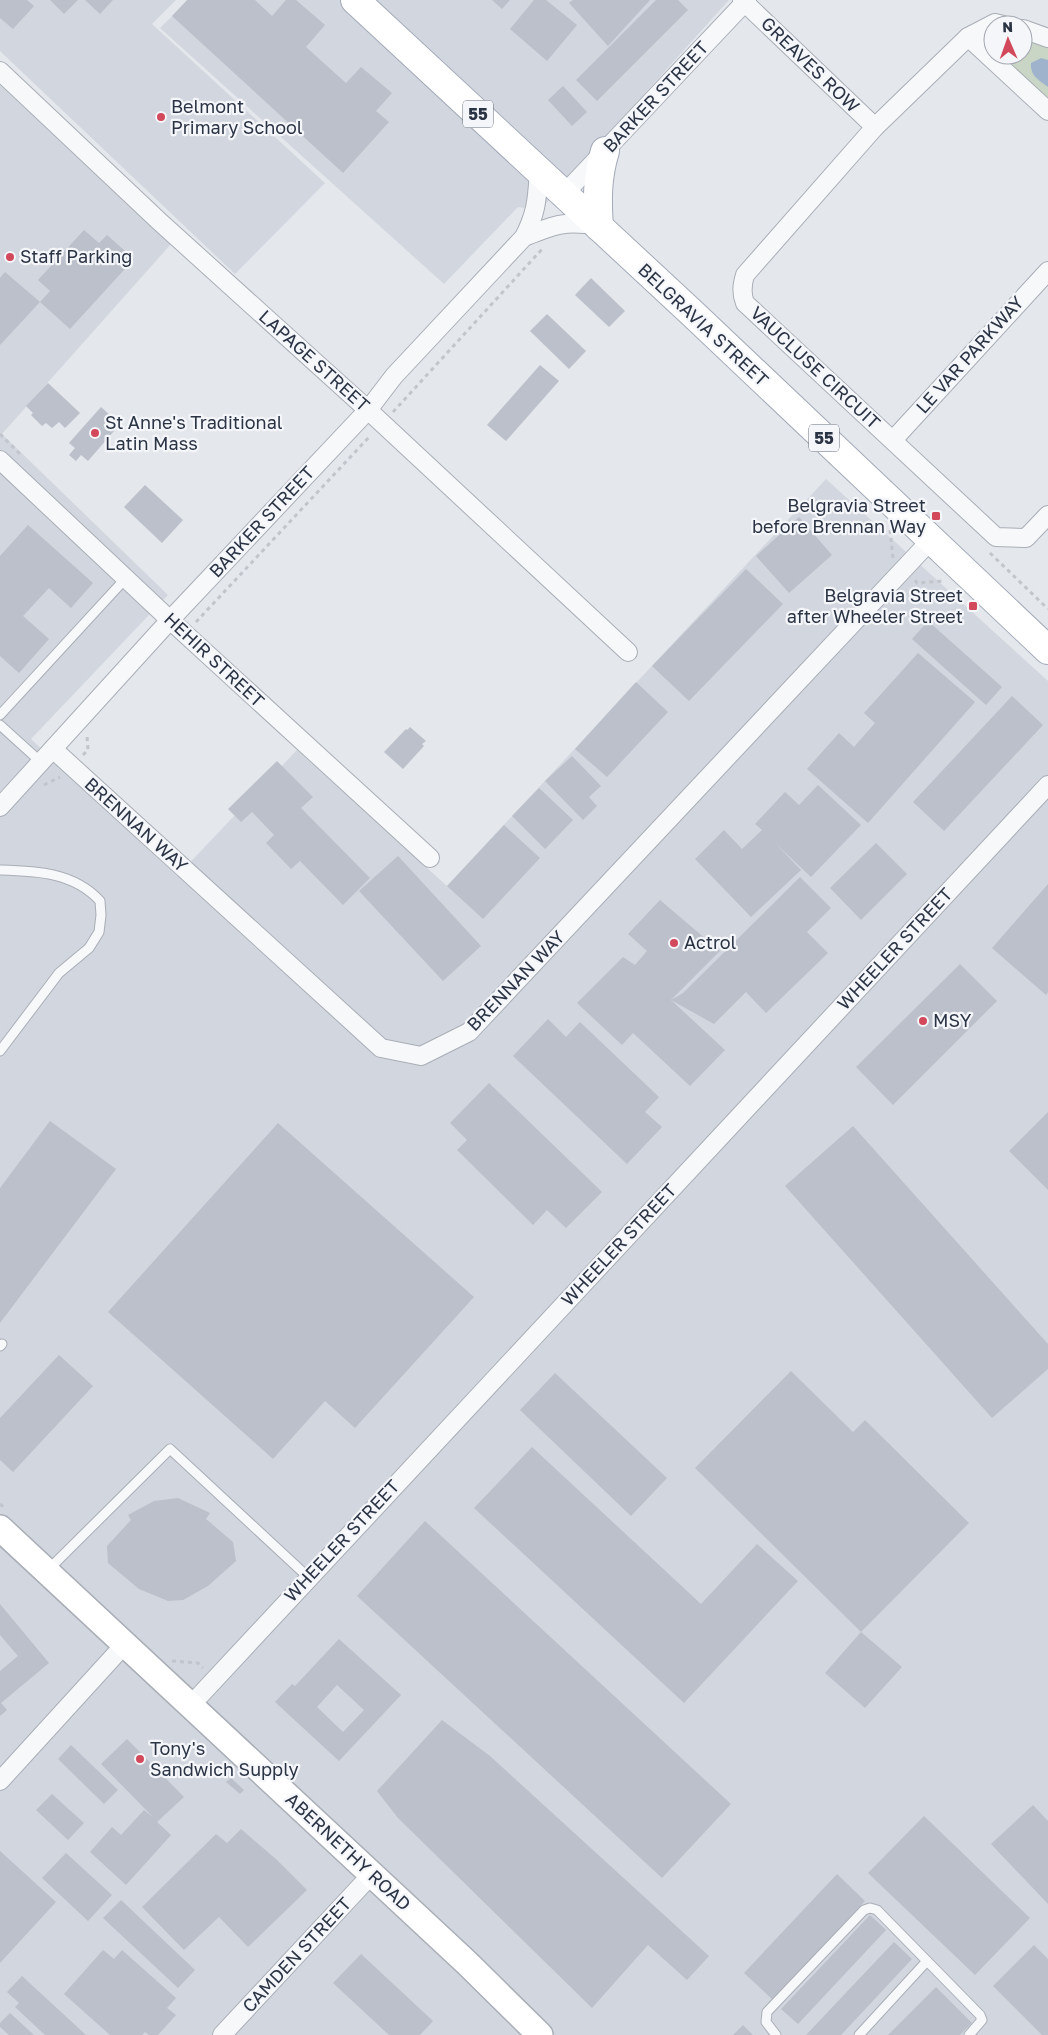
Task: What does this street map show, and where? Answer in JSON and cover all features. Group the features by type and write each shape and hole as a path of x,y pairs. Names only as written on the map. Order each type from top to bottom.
{"main road":[{"name":"BELGRAVIA STREET","path":"355,1 600,227 1048,650"},
{"path":"600,227 598,186 600,168 605,151"}],"street":[{"name":"BARKER STREET","path":"564,194 745,1"},
{"name":"GREAVES ROW","path":"745,1 875,128"},
{"name":"VAUCLUSE CIRCUIT","path":"983,29 968,37 875,128 745,275 742,285 742,296 745,303 996,537 1026,538 1048,515"},
{"path":"1033,33 1048,38"},
{"path":"968,37 1048,111"},
{"name":"LAPAGE STREET","path":"0,71 160,222 368,410 628,652"},
{"name":"BARKER STREET","path":"0,807 54,750 170,620 368,410 394,376 524,237 533,219 536,206 539,171"},
{"name":"BARKER STREET","path":"524,237 556,225 567,223 600,227"},
{"name":"LE VAR PARKWAY","path":"893,440 1048,270"},
{"name":"HEHIR STREET","path":"0,460 170,620 430,858"},
{"name":"BRENNAN WAY","path":"54,750 381,1048 421,1056 469,1032 931,540"},
{"name":"WHEELER STREET","path":"191,1705 308,1577 1048,785"},
{"name":"ABERNETHY ROAD","path":"0,1528 467,1963 540,2035"},
{"path":"0,1781 125,1644"},
{"name":"CAMDEN STREET","path":"222,2035 372,1874"}],"lane":[{"path":"0,715 126,578"},
{"path":"0,725 42,763"},
{"path":"0,870 52,874 77,882 100,901 101,915 99,932 90,948 59,973 0,1051"},
{"path":"46,1571 170,1449 308,1577"},
{"path":"776,2035 766,2022 767,2012 864,1910 870,1908 877,1910 980,2015 982,2020 969,2035"},
{"path":"859,2035 927,1961"}],"path":[{"path":"186,634 549,242"},
{"path":"890,528 893,559 903,570 917,583 947,581"},
{"path":"986,547 997,561 1048,609"},
{"path":"42,785 58,779 88,750 87,734"}],"shaded area":[{"name":"Belmont Primary School","path":"0,0 176,0 152,24 325,183 235,274 0,51"},
{"path":"189,0 729,0 540,210 518,207 444,284 160,28"},
{"path":"0,67 179,235 2,434 168,595 31,739 177,876 297,750 447,886 826,479 1048,681 1048,2035 0,2035"}],"green space":[{"path":"983,30 983,51 968,37"},
{"path":"1033,33 1048,38 1048,111 998,65 1033,65"}],"water":[{"path":"1041,58 1048,60 1048,87 1032,71 1031,65 1033,65 1033,62"}],"building":[{"path":"0,0 27,0 34,6 13,29 0,18"},
{"path":"50,0 78,0 64,14"},
{"path":"85,0 113,0 100,14"},
{"path":"187,0 255,0 272,16 286,0 296,0 325,25 306,47 346,83 361,67 392,93 376,111 389,122 343,173 172,16"},
{"path":"492,0 510,0 502,9"},
{"path":"534,0 546,0 577,25 547,61 510,29"},
{"path":"573,0 650,0 608,46 569,3"},
{"path":"656,0 678,0 688,10 597,101 576,80"},
{"path":"563,86 587,112 572,126 548,100"},
{"path":"84,230 99,243 107,235 134,259 70,329 40,302 50,291 38,280"},
{"path":"5,272 40,302 0,345 0,278"},
{"path":"591,278 625,311 609,327 575,295"},
{"path":"547,314 586,351 569,369 530,331"},
{"path":"540,365 559,381 506,441 487,425"},
{"path":"48,383 80,413 65,428 59,422 52,428 46,423 42,426 31,415 33,413 26,406"},
{"path":"101,407 120,424 88,461 81,455 76,461 69,455 75,448 69,443"},
{"path":"145,485 183,520 162,543 124,507"},
{"path":"799,517 832,555 789,593 756,556"},
{"path":"28,525 93,583 71,608 49,588 23,616 49,639 19,673 0,656 0,556"},
{"path":"746,569 783,604 689,701 652,666"},
{"path":"928,621 1002,687 986,705 912,639"},
{"path":"918,653 975,702 868,823 807,769 839,733 854,747 875,723 864,713"},
{"path":"636,682 668,712 607,777 575,749"},
{"path":"1012,696 1043,725 944,831 913,802"},
{"path":"410,727 426,741 422,744 424,746 403,769 384,752"},
{"path":"572,756 601,786 589,797 597,806 583,820 545,781"},
{"path":"277,761 313,797 301,808 370,878 343,905 300,861 291,869 266,843 274,835 252,812 241,822 228,809"},
{"path":"818,785 861,825 811,877 776,844 801,870 751,917 695,859 724,830 742,849 762,830 755,824 785,792 799,805"},
{"path":"539,788 573,820 545,849 512,816"},
{"path":"504,825 540,858 483,919 447,886"},
{"path":"876,843 907,874 861,920 830,888"},
{"path":"398,856 481,946 443,981 359,891"},
{"path":"800,877 831,908 807,932 828,953 766,1013 746,992 714,1024 671,1000 683,993"},
{"path":"1048,884 1048,992 1046,995 992,948"},
{"path":"660,900 720,951 671,1000 725,1050 690,1086 633,1033 622,1045 577,1003 623,957 635,965 647,951 628,934"},
{"path":"960,964 997,1001 893,1105 856,1067"},
{"path":"548,1019 566,1037 580,1022 659,1097 645,1112 662,1127 627,1164 513,1056"},
{"path":"489,1083 602,1192 566,1228 547,1210 533,1225 457,1150 467,1140 450,1123"},
{"path":"1048,1112 1048,1190 1009,1151"},
{"path":"50,1121 116,1169 0,1323 0,1188"},
{"path":"278,1123 474,1297 355,1428 325,1401 273,1459 108,1312"},
{"path":"853,1126 1048,1344 1048,1369 992,1418 785,1186"},
{"path":"59,1355 93,1386 13,1472 0,1460 0,1418"},
{"path":"791,1371 853,1432 865,1420 969,1523 861,1632 695,1468"},
{"path":"555,1373 667,1478 631,1516 520,1410"},
{"path":"532,1447 701,1604 757,1544 798,1581 684,1703 474,1508"},
{"path":"178,1498 210,1513 206,1519 233,1542 236,1561 208,1586 183,1600 168,1601 139,1589 108,1563 107,1546 131,1520 128,1515 154,1501"},
{"path":"425,1521 731,1804 662,1878 357,1596"},
{"path":"0,1604 49,1663 1,1703 7,1710 0,1716 0,1671 18,1656 0,1635"},
{"path":"861,1632 902,1667 865,1708 825,1673"},
{"path":"339,1639 401,1695 339,1761 275,1702 292,1684 295,1686","holes":["337,1685 364,1710 343,1732 317,1707"]},
{"path":"442,1720 490,1756 709,1956 687,1980 648,1945 592,2008 398,1818 377,1791"},
{"path":"127,1739 184,1797 157,1822 171,1835 126,1885 90,1852 112,1827 121,1835 144,1810 153,1817 101,1764"},
{"path":"71,1745 118,1790 104,1804 58,1759"},
{"path":"231,1778 244,1790 240,1794 226,1782"},
{"path":"52,1794 84,1823 68,1840 36,1810"},
{"path":"1033,1805 1048,1821 1048,1904 991,1844"},
{"path":"924,1816 1030,1918 975,1975 868,1873"},
{"path":"241,1829 277,1860 307,1890 248,1947 219,1917 184,1950 142,1907 216,1834 227,1843"},
{"path":"0,1851 56,1902 0,1963"},
{"path":"66,1853 112,1895 88,1921 42,1878"},
{"path":"837,1874 865,1901 773,2000 744,1973"},
{"path":"121,1900 195,1970 178,1988 103,1918"},
{"path":"870,1915 886,1930 798,2024 781,2009"},
{"path":"894,1942 912,1959 841,2035 806,2035"},
{"path":"1034,1945 1048,1959 1048,2035 1042,2035 993,1986"},
{"path":"103,1950 114,1959 122,1950 176,1998 167,2008 176,2015 158,2035 149,2035 145,2032 142,2035 110,2035 64,1994"},
{"path":"361,1954 433,2021 420,2035 389,2035 333,1983"},
{"path":"22,1976 86,2035 45,2035 15,2007 19,2003 7,1992"},
{"path":"936,1987 972,2023 960,2035 888,2035"},
{"path":"10,2013 34,2035 9,2035 0,2027 0,2023"},
{"path":"743,2025 753,2035 733,2035"}],"place":[{"name":"Belmont Primary School","path":"161,117"},
{"name":"Staff Parking","path":"10,257"},
{"name":"St Anne's Traditional Latin Mass","path":"95,433"},
{"name":"Belgravia Street before Brennan Way","path":"936,516"},
{"name":"Belgravia Street after Wheeler Street","path":"973,606"},
{"name":"Actrol","path":"674,943"},
{"name":"MSY","path":"923,1021"},
{"name":"Tony's Sandwich Supply","path":"140,1759"}]}
